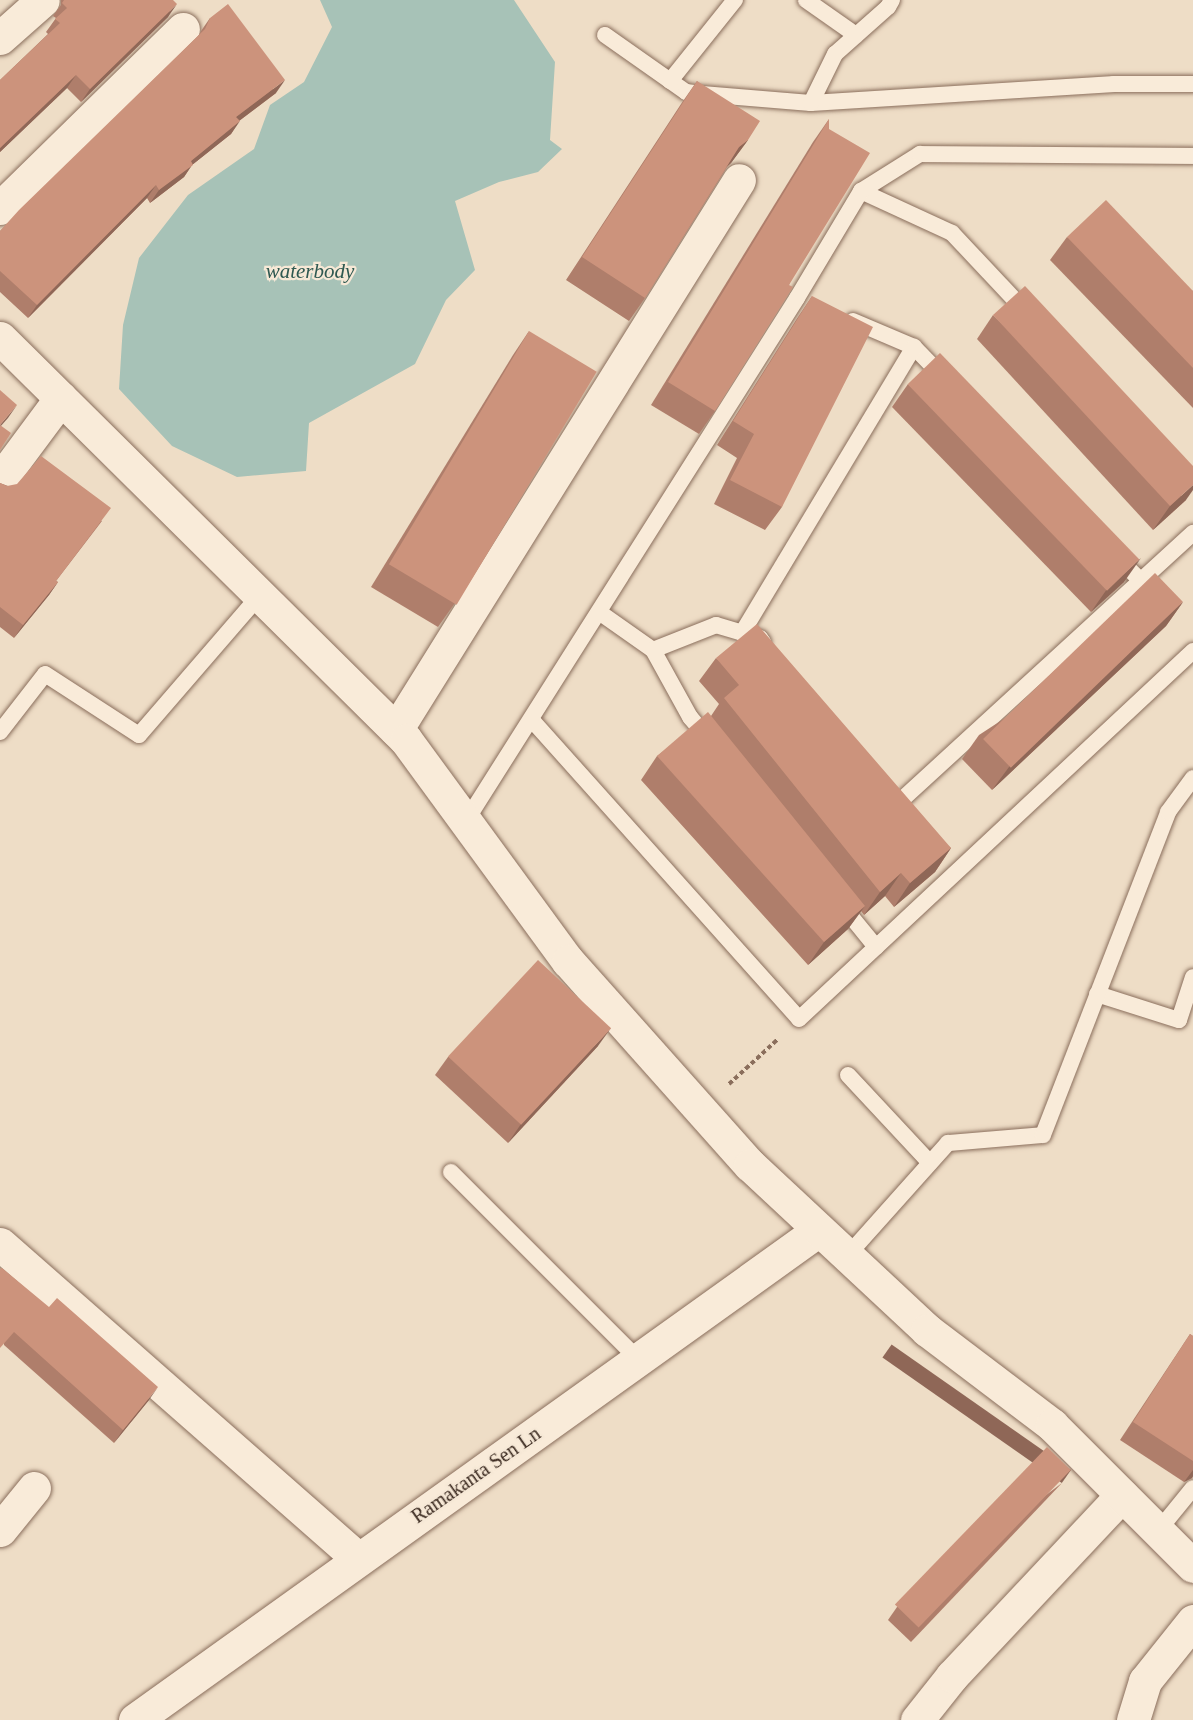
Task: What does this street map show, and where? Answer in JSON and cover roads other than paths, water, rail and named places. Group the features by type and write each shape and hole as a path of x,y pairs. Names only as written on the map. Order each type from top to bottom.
{"street":[{"path":"0,38 43,0"},
{"path":"0,208 183,29"},
{"path":"396,730 739,180"},
{"path":"0,338 396,730 466,821 567,960 750,1165 927,1330 1052,1425 1193,1566"},
{"path":"0,480 61,398"},
{"name":"Ramakanta Sen Ln","path":"135,1720 819,1230"},
{"path":"0,1244 358,1559"},
{"path":"0,1530 34,1488"},
{"path":"917,1720 952,1676 1122,1495"},
{"path":"1133,1720 1145,1681 1193,1621"}],"lane":[{"path":"670,81 735,0"},
{"path":"806,0 856,35"},
{"path":"811,103 835,54 888,7 892,0"},
{"path":"605,35 686,93 811,103 1114,84 1193,84"},
{"path":"466,821 599,612 803,300 861,191 920,154 1193,156"},
{"path":"861,191 952,233 1040,326"},
{"path":"840,316 914,347 954,388"},
{"path":"742,633 914,347"},
{"path":"882,788 900,810 1193,533"},
{"path":"1108,548 1141,581"},
{"path":"0,732 45,674 139,735 260,595"},
{"path":"599,612 653,650 690,717 720,753"},
{"path":"653,650 716,625 760,638 774,655"},
{"path":"531,719 799,1019 876,947 950,870 1193,651"},
{"path":"847,1256 948,1143 1043,1135 1168,812 1193,778"},
{"path":"831,892 876,947"},
{"path":"1097,994 1179,1020 1193,977"},
{"path":"848,1075 930,1163"},
{"path":"451,1172 638,1359"},
{"path":"1158,1531 1193,1488"}],"water":[{"name":"waterbody","path":"320,0 514,0 555,62 550,140 562,149 538,172 499,182 455,201 475,270 446,300 415,364 309,423 306,471 237,477 172,446 119,389 123,325 139,258 188,195 254,149 270,105 304,82 332,27"}]}
